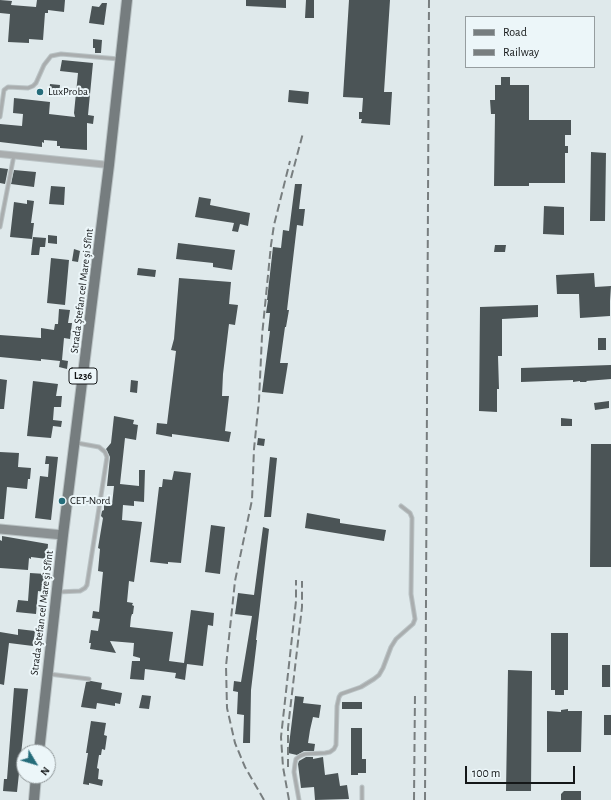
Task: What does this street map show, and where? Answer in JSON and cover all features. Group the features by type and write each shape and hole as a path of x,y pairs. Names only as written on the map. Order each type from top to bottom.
{"main road":[{"name":"Strada Ștefan cel Mare și Sfînt","path":"40,744 63,535 109,165 127,0"},
{"path":"34,800 35,784"}],"street":[{"path":"0,154 109,165"},
{"path":"0,529 63,535"}],"lane":[{"path":"0,117 4,90 8,88 28,88 33,86 36,83 44,65 51,56 61,54 120,59"},
{"path":"0,227 14,156"},
{"path":"57,592 80,591 87,585 107,457 105,452 99,447 75,443"},
{"path":"298,800 294,772 294,764 296,759 305,754 325,754 334,749 336,745 338,697 341,694 361,687 379,675 396,639 413,624 415,619 411,594 412,518 410,513 401,506"},
{"path":"47,674 89,679"},
{"path":"362,787 362,800"}],"building":[{"path":"0,0 12,1 11,5 36,7 37,0 65,0 64,12 48,10 48,13 45,13 43,40 29,39 29,43 8,42 10,14 0,13"},
{"path":"246,0 286,0 286,8 246,6"},
{"path":"306,0 314,0 314,18 305,18"},
{"path":"349,0 390,0 384,92 392,92 390,125 361,123 362,119 359,119 359,112 362,112 363,98 343,97"},
{"path":"102,3 107,3 104,25 89,23 92,6 99,7"},
{"path":"93,39 102,40 101,53 95,53 95,48 93,48"},
{"path":"62,60 93,63 88,115 94,116 93,124 87,123 87,150 60,148 60,146 57,146 57,141 44,140 44,143 42,142 42,147 0,142 0,124 22,126 23,114 13,113 14,98 50,102 49,114 75,117 74,113 78,73 60,71"},
{"path":"501,77 510,77 510,85 529,85 529,120 571,120 571,135 565,135 565,146 568,146 568,153 565,153 565,183 529,183 529,186 494,186 495,114 491,114 490,100 495,100 495,85 501,85"},
{"path":"50,84 60,85 59,95 49,94"},
{"path":"289,90 309,92 308,104 288,102"},
{"path":"591,152 606,153 605,221 590,221"},
{"path":"0,168 8,169 5,184 0,183"},
{"path":"14,170 36,172 34,187 11,184"},
{"path":"295,184 302,184 299,209 305,209 303,226 297,225 287,310 289,310 280,363 288,363 283,394 262,392 270,331 268,331 270,313 266,313 273,247 281,248 283,230 289,231"},
{"path":"51,186 65,187 64,205 49,204"},
{"path":"199,197 211,199 210,205 250,213 248,226 240,224 238,232 232,231 234,223 195,217"},
{"path":"27,200 34,201 31,223 34,223 32,239 10,237 14,202 27,204"},
{"path":"544,206 564,207 564,235 543,234"},
{"path":"48,235 57,236 57,244 48,243"},
{"path":"33,237 46,238 45,247 40,247 39,255 31,255"},
{"path":"178,243 235,250 232,270 213,267 213,263 176,259"},
{"path":"495,245 506,245 505,252 494,252"},
{"path":"74,249 80,251 78,262 72,261"},
{"path":"51,258 69,260 65,305 47,303"},
{"path":"138,268 156,270 155,277 137,275"},
{"path":"594,273 595,287 611,286 610,316 580,318 579,294 557,294 556,275"},
{"path":"179,278 231,282 229,304 238,305 235,325 229,324 222,396 229,396 225,431 231,432 229,442 172,434 172,437 156,434 157,423 167,424 176,351 171,350 174,339"},
{"path":"538,305 538,317 502,319 502,356 498,356 499,389 497,389 497,412 479,411 480,307"},
{"path":"59,309 70,310 68,323 72,323 70,339 64,338 62,360 68,361 67,369 59,367 60,361 41,359 41,361 0,357 0,335 41,338 41,328 54,330 55,324 58,324"},
{"path":"598,338 606,338 606,350 598,350"},
{"path":"611,365 611,379 586,381 587,382 573,382 573,380 521,382 521,368"},
{"path":"0,379 7,380 4,409 0,409"},
{"path":"131,380 138,381 137,393 130,392"},
{"path":"33,381 58,384 56,396 62,396 61,407 54,407 53,420 62,421 61,427 53,426 51,438 27,436"},
{"path":"609,401 609,408 595,410 594,403"},
{"path":"114,416 134,420 133,424 138,425 136,440 125,438 120,484 139,486 139,470 145,470 144,502 134,501 134,506 123,505 122,520 142,522 134,582 129,581 127,602 133,603 132,605 134,606 130,627 173,632 169,661 184,663 191,610 214,613 213,626 208,625 203,666 187,664 185,680 175,678 176,673 145,669 144,680 130,679 132,661 140,661 140,658 133,656 134,643 110,641 116,653 90,649 91,643 89,643 91,630 98,631 100,619 92,618 93,611 99,612 103,572 98,571 100,549 98,548 103,518 101,516 102,511 104,510 104,504 112,505 114,486 107,486 110,457 106,449 111,443"},
{"path":"561,418 572,419 572,426 561,426"},
{"path":"258,438 265,439 264,446 257,445"},
{"path":"591,444 611,444 611,567 590,567"},
{"path":"0,452 19,453 18,467 31,468 27,489 7,487 4,519 0,519"},
{"path":"46,456 58,457 51,520 35,518 40,476 48,477 49,464 45,464"},
{"path":"270,457 277,458 271,517 264,517"},
{"path":"174,471 191,473 181,563 168,562 168,564 150,562 159,487 162,487 163,479 172,480"},
{"path":"307,513 340,519 340,523 386,530 384,541 305,528"},
{"path":"211,525 225,527 220,574 205,572"},
{"path":"263,527 269,529 251,690 250,743 243,743 244,715 237,714 238,692 233,691 234,681 241,682 252,616 235,614 238,593 254,595"},
{"path":"2,536 48,544 47,559 29,558 28,570 0,568 0,540 2,541"},
{"path":"30,573 46,574 44,592 38,591 36,614 16,612 18,600 28,601"},
{"path":"18,629 35,631 33,646 9,643 4,685 0,684 0,632 18,635"},
{"path":"551,633 568,633 568,690 564,690 564,695 555,695 555,690 551,690"},
{"path":"602,665 610,665 610,687 602,687"},
{"path":"508,670 532,671 531,791 506,791"},
{"path":"91,681 102,683 101,689 122,693 120,704 115,703 115,706 97,703 96,709 81,707 86,682"},
{"path":"14,688 28,689 22,744 16,744 17,792 3,791 4,779 7,779"},
{"path":"142,695 151,696 149,709 139,708"},
{"path":"295,696 304,697 303,703 321,705 319,718 313,717 308,743 315,744 314,751 304,751 297,755 288,753"},
{"path":"342,702 362,702 362,709 342,709"},
{"path":"568,709 568,711 582,711 581,752 547,752 547,711 561,712 561,710"},
{"path":"604,715 611,715 611,735 604,735"},
{"path":"91,721 106,723 104,735 107,736 105,750 102,749 101,755 99,755 97,768 99,769 98,779 103,780 102,786 89,783 89,785 83,784"},
{"path":"351,728 362,728 362,759 366,759 366,773 358,773 358,775 351,775"},
{"path":"306,757 313,757 313,759 323,757 325,775 338,773 340,786 347,785 349,799 315,800 314,787 301,788 298,764 299,761"},
{"path":"564,791 581,791 581,800 561,800 561,794"}],"railway":[{"path":"425,800 429,0"},
{"path":"291,178 303,133"},
{"path":"264,800 245,767 235,743 227,708 226,666 235,581 252,500 262,336 271,245 274,225 290,161"},
{"path":"289,800 283,767 281,737 296,601 296,580"},
{"path":"288,767 288,728 302,607 302,581"},
{"path":"414,800 415,693"}],"place":[{"name":"LuxProba","path":"40,92"},
{"name":"CET-Nord","path":"62,501"}]}
